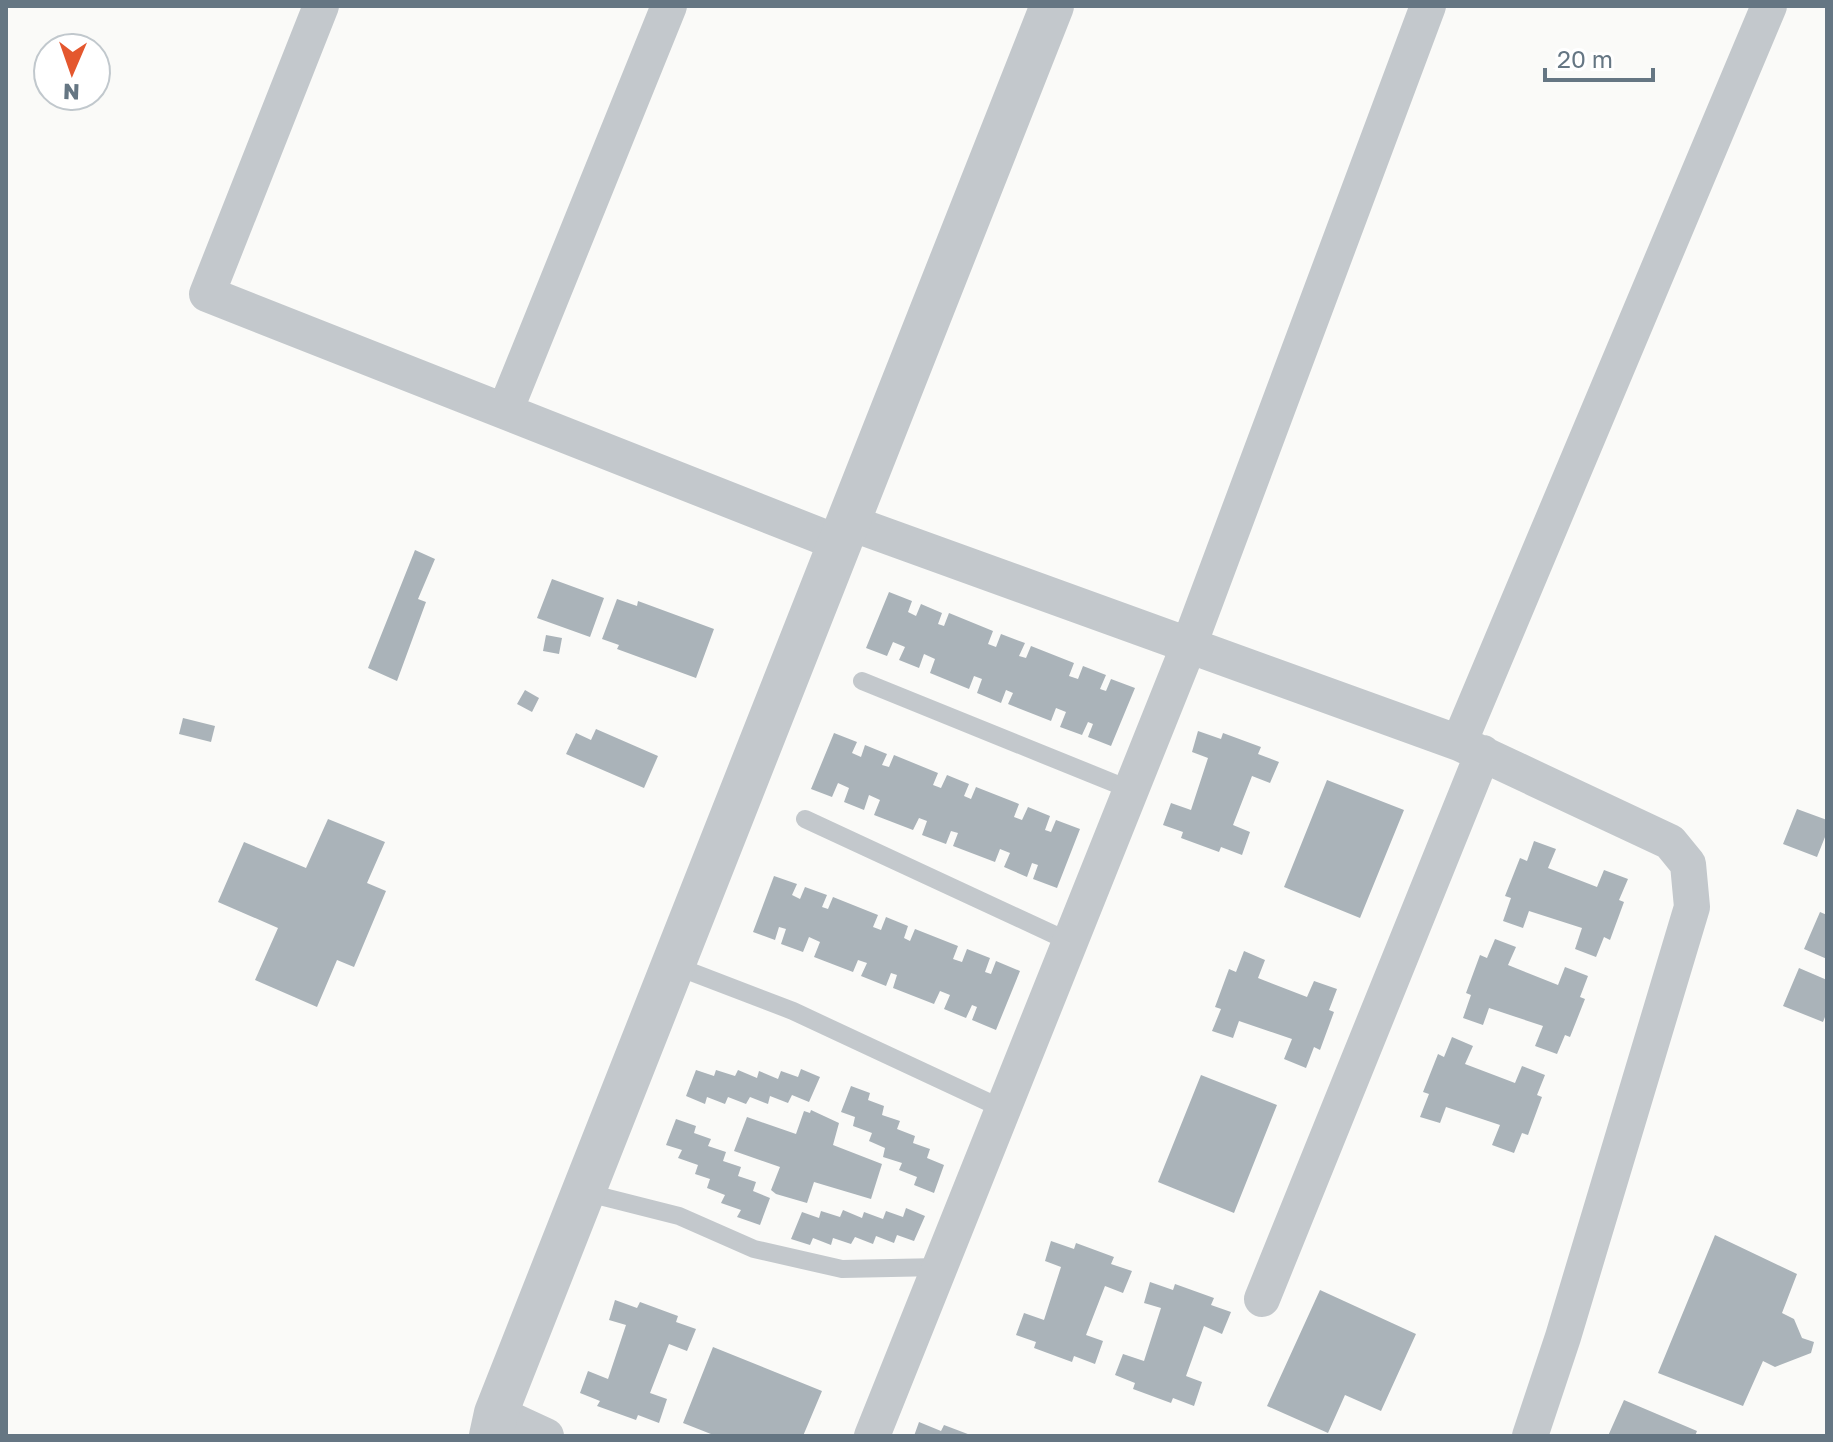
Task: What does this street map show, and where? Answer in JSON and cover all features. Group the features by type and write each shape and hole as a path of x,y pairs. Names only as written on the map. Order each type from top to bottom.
{"street":[{"path":"321,6 207,294 505,411 844,533 1189,645 1471,748 1670,842 1688,864 1692,907 1563,1337 1530,1436"},
{"path":"505,411 669,6"},
{"path":"546,1436 490,1427 1052,6"},
{"path":"872,1436 1189,645 1428,6"},
{"path":"1262,1299 1471,748 1769,6"}],"lane":[{"path":"862,681 1131,790"},
{"path":"805,819 1070,942"},
{"path":"673,965 793,1011 1003,1109"},
{"path":"584,1192 679,1216 754,1249 842,1269 940,1267"}],"building":[{"path":"415,550 435,559 418,599 426,602 397,681 368,668"},
{"path":"552,579 604,598 590,637 537,618"},
{"path":"889,592 912,601 908,612 916,616 921,604 942,613 938,624 944,626 949,613 993,631 988,644 996,647 1001,634 1025,643 1019,656 1026,658 1031,646 1074,663 1069,676 1078,679 1083,666 1106,675 1100,689 1106,691 1111,679 1135,688 1111,746 1088,737 1093,724 1088,722 1082,735 1060,727 1066,712 1056,708 1051,721 1008,704 1013,693 1006,690 1001,703 977,693 982,679 974,676 969,689 930,673 935,659 924,654 919,668 899,660 905,647 893,642 887,656 866,648"},
{"path":"617,599 637,606 638,601 714,629 696,678 617,649 619,645 602,639"},
{"path":"546,635 562,638 559,654 543,651"},
{"path":"525,690 539,698 532,712 517,704"},
{"path":"183,718 215,726 211,742 179,734"},
{"path":"596,729 658,756 644,788 566,754 576,733 591,740"},
{"path":"1198,731 1221,739 1223,733 1261,747 1258,754 1279,762 1270,783 1252,776 1233,825 1250,832 1242,855 1221,847 1219,852 1181,838 1183,832 1163,825 1171,803 1191,810 1208,758 1192,752"},
{"path":"834,733 857,742 852,753 861,757 865,745 887,754 882,765 889,767 894,755 938,773 933,785 941,788 947,775 969,784 964,796 971,799 976,787 1019,804 1014,817 1022,820 1028,807 1050,816 1045,830 1051,832 1056,820 1080,829 1057,888 1033,879 1038,865 1032,863 1027,877 1004,867 1010,853 1000,849 995,862 953,846 958,833 951,831 946,844 922,835 927,821 919,818 913,830 874,815 880,800 869,795 864,810 844,802 849,788 838,783 832,797 811,789"},
{"path":"1327,780 1404,810 1360,918 1284,887"},
{"path":"1797,809 1827,820 1827,832 1817,857 1783,844"},
{"path":"328,819 385,842 367,883 386,891 354,967 337,960 317,1007 255,980 278,928 218,902 244,842 306,868"},
{"path":"1534,841 1556,849 1548,868 1597,887 1604,870 1628,879 1619,900 1624,902 1610,940 1604,937 1596,957 1575,949 1582,928 1529,911 1523,928 1503,921 1511,898 1505,896 1520,858 1527,861"},
{"path":"774,876 797,884 792,895 800,899 805,887 827,895 822,907 828,909 833,897 878,915 873,927 881,930 886,917 908,926 904,938 910,941 915,929 958,946 953,959 962,962 967,949 990,958 985,972 991,974 996,961 1020,971 996,1030 972,1020 977,1007 972,1005 966,1018 944,1009 950,995 940,991 934,1004 893,988 897,975 891,973 886,986 861,976 867,963 858,960 853,972 814,957 820,942 809,937 803,952 781,944 786,929 779,927 775,940 753,932"},
{"path":"1820,912 1827,915 1827,959 1804,949"},
{"path":"1495,939 1516,947 1508,965 1558,985 1565,967 1588,976 1580,997 1585,999 1570,1037 1565,1035 1557,1054 1535,1046 1543,1026 1489,1008 1483,1025 1463,1018 1471,995 1466,993 1480,955 1487,958"},
{"path":"1244,951 1265,960 1258,978 1307,997 1314,981 1337,989 1329,1010 1334,1012 1320,1050 1314,1047 1306,1068 1284,1059 1292,1039 1239,1021 1233,1038 1212,1031 1221,1009 1215,1007 1229,969 1236,972"},
{"path":"1799,968 1827,980 1827,1012 1823,1022 1783,1006"},
{"path":"1452,1037 1473,1046 1465,1064 1515,1083 1522,1066 1545,1075 1537,1095 1542,1097 1528,1135 1522,1133 1514,1153 1492,1145 1500,1125 1446,1107 1440,1123 1420,1117 1429,1094 1423,1092 1438,1054 1444,1057"},
{"path":"801,1069 820,1077 809,1102 792,1095 788,1103 770,1096 768,1104 750,1097 746,1104 728,1097 725,1104 707,1097 705,1104 686,1096 696,1070 714,1076 716,1070 735,1076 738,1070 757,1078 759,1071 778,1079 781,1071 798,1077"},
{"path":"1201,1075 1277,1105 1234,1213 1158,1182"},
{"path":"851,1086 870,1093 868,1100 884,1106 882,1115 900,1121 897,1129 915,1136 913,1143 930,1149 927,1158 944,1165 934,1193 914,1185 917,1177 899,1170 902,1163 883,1157 885,1148 869,1141 872,1133 853,1126 855,1117 841,1112"},
{"path":"811,1110 839,1123 833,1145 882,1164 871,1199 814,1182 807,1203 776,1194 771,1190 780,1167 734,1151 747,1117 796,1134 804,1111 810,1113"},
{"path":"676,1119 696,1126 694,1133 711,1139 708,1146 726,1152 723,1161 741,1167 738,1176 756,1182 753,1191 770,1198 760,1225 737,1217 741,1210 721,1203 725,1195 707,1188 710,1179 695,1174 698,1165 678,1158 682,1150 666,1145"},
{"path":"906,1208 925,1216 914,1241 897,1235 894,1243 876,1236 873,1244 855,1237 851,1244 833,1238 831,1245 813,1238 810,1245 791,1239 802,1212 819,1218 821,1211 840,1217 843,1210 862,1218 864,1212 883,1219 886,1211 903,1217"},
{"path":"1715,1235 1797,1274 1782,1313 1794,1319 1802,1338 1814,1342 1811,1353 1775,1367 1763,1361 1743,1406 1658,1373"},
{"path":"1051,1241 1074,1249 1076,1243 1114,1257 1111,1264 1132,1271 1123,1293 1105,1286 1086,1335 1103,1341 1095,1364 1074,1356 1072,1362 1034,1348 1036,1342 1016,1335 1024,1313 1044,1320 1061,1267 1045,1261"},
{"path":"1150,1282 1173,1290 1175,1284 1214,1298 1211,1305 1231,1312 1222,1334 1204,1326 1186,1376 1202,1382 1194,1406 1173,1398 1171,1403 1133,1389 1135,1383 1115,1375 1123,1354 1144,1361 1161,1308 1144,1303"},
{"path":"1320,1290 1416,1334 1381,1411 1345,1395 1328,1433 1267,1406"},
{"path":"615,1300 637,1308 640,1302 678,1316 676,1322 696,1329 687,1351 669,1344 650,1393 667,1399 659,1423 638,1415 636,1420 597,1406 600,1401 580,1393 588,1371 608,1379 626,1325 609,1320"},
{"path":"713,1347 822,1391 803,1436 716,1436 683,1423"},
{"path":"1624,1400 1697,1431 1695,1436 1608,1436"},
{"path":"919,1422 941,1431 944,1425 973,1436 914,1436"}]}
